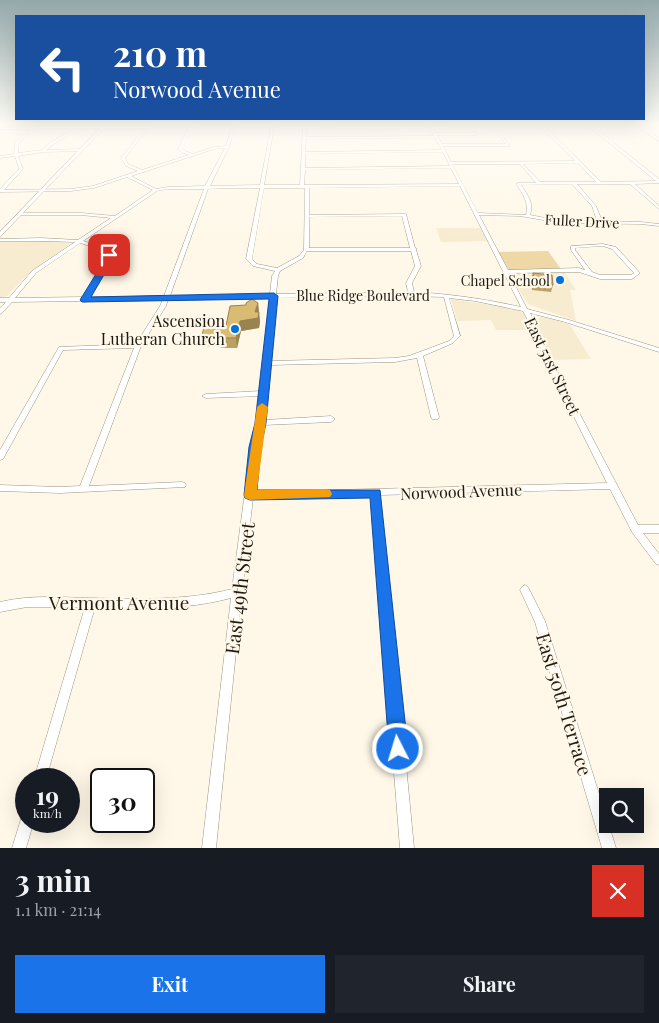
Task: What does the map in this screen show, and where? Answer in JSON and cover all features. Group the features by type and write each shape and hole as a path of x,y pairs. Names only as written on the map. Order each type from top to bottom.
{"main road":[{"path":"0,235 68,164"}],"street":[{"path":"0,191 21,169 19,164"},
{"path":"126,164 144,172"},
{"path":"0,191 82,189 129,177 169,164"},
{"path":"83,489 138,346 160,313 207,187 219,164"},
{"path":"265,164 249,259 255,265 278,270 301,257 306,250 303,164"},
{"path":"303,168 501,164"},
{"path":"521,164 539,184"},
{"path":"581,164 600,183"},
{"path":"636,164 659,182"},
{"name":"East 51st Street","path":"451,165 525,308 547,357 635,529 659,561"},
{"path":"129,177 155,190"},
{"path":"528,216 530,201 519,184 659,182"},
{"path":"632,183 659,208"},
{"path":"573,184 594,205 600,223"},
{"path":"0,312 34,272 155,190 168,188 261,186 461,185"},
{"path":"20,214 81,214 114,217"},
{"name":"Fuller Drive","path":"476,214 528,216 560,222 659,226"},
{"path":"306,216 404,215 415,249 418,266 409,283 411,294"},
{"path":"0,240 58,240 100,247 109,255 108,261 85,300"},
{"path":"506,272 579,270 590,274 605,278 632,277 637,273 614,248 603,245 573,247 573,250 590,274"},
{"path":"306,250 415,249"},
{"name":"East 49th Street","path":"209,848 237,592 255,447 261,423 275,276 278,270"},
{"name":"Blue Ridge Boulevard","path":"0,301 411,294 446,296 525,308 659,350"},
{"path":"267,363 395,360 420,355 452,342 457,336 446,296"},
{"path":"533,324 535,318 546,315"},
{"path":"0,457 61,348 138,346"},
{"path":"420,355 435,417"},
{"path":"206,396 264,393"},
{"path":"261,423 331,419"},
{"path":"0,488 83,489 182,485"},
{"name":"Norwood Avenue","path":"250,495 613,486"},
{"path":"376,493 407,848"},
{"path":"635,529 659,529"},
{"name":"East 50th Terrace","path":"525,590 540,621 609,848"},
{"name":"Vermont Avenue","path":"0,607 30,602 184,603 213,600 237,592"},
{"path":"43,768 91,603"},
{"path":"19,848 23,833"}],"shaded area":[{"path":"436,228 480,228 487,241 441,242"},
{"path":"54,241 70,244 30,272 7,296 0,298 0,242"},
{"path":"548,251 561,269 509,270 498,252"},
{"path":"564,272 576,290 570,290 576,321 528,304 510,275 515,273"},
{"path":"451,299 517,309 523,313 532,330 496,330 491,320 457,321"},
{"path":"541,317 570,325 591,359 552,360 537,323"}],"building":[{"path":"533,273 552,275 553,285 534,283"},
{"path":"252,299 258,303 255,312 259,312 258,318 240,321 236,338 202,336 204,326 226,326 230,306 246,305"}],"slow traffic":[{"path":"262,407 261,423 255,447 250,495 326,494"}],"place":[{"name":"Chapel School","path":"560,280"},
{"name":"Ascension Lutheran Church","path":"235,329"}],"route":[{"path":"109,255 108,261 85,300 274,296 261,423 255,447 250,495 376,493 398,749"}]}
